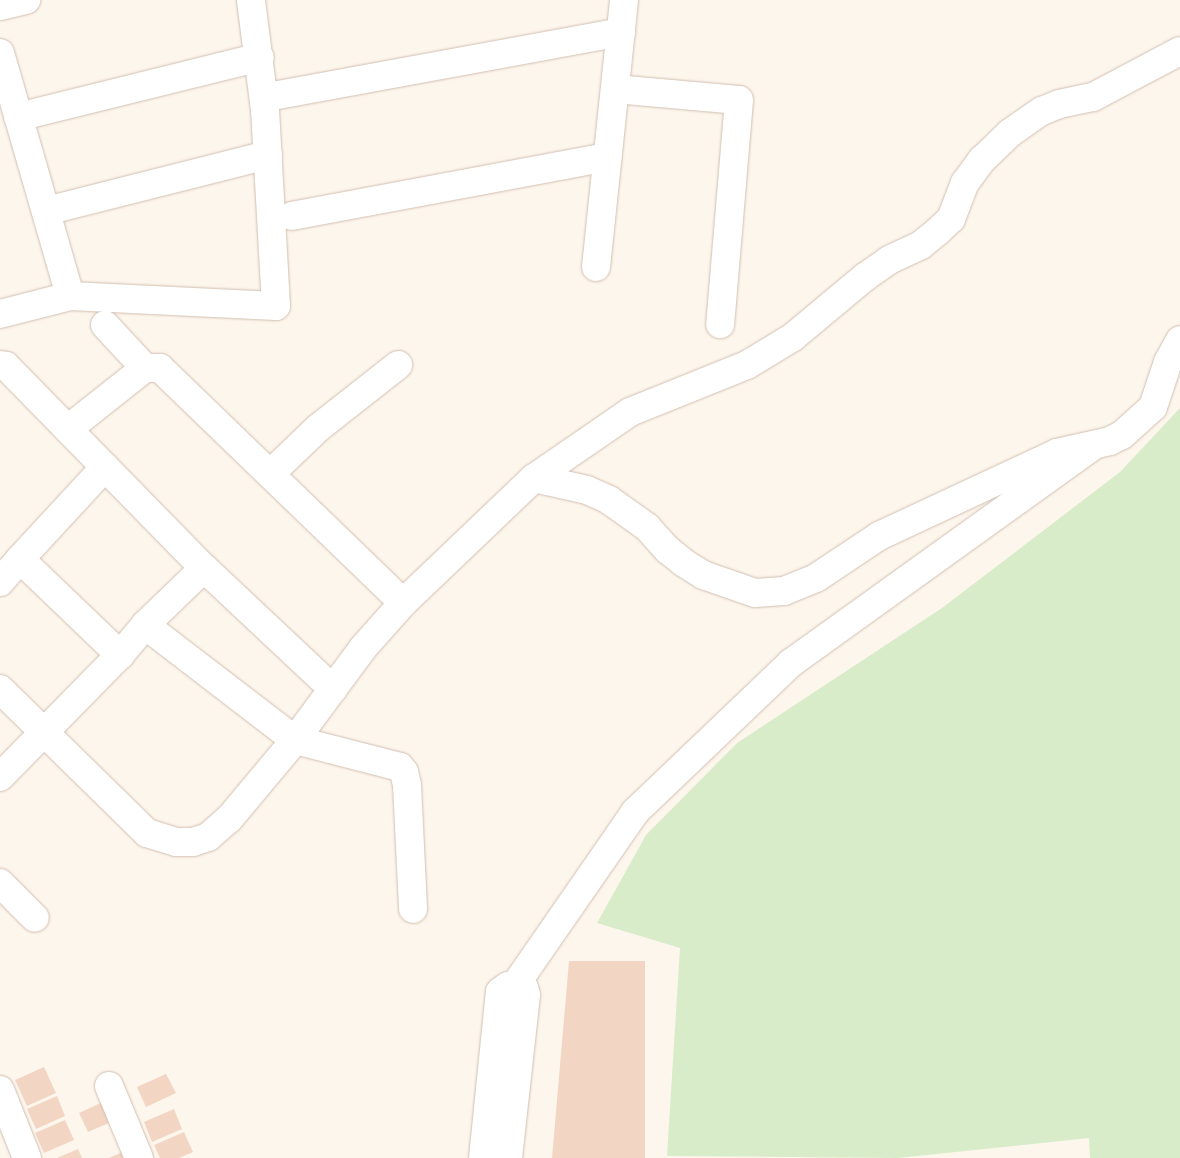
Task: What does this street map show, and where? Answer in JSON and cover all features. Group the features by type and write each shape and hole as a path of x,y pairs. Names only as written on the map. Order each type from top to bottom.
{"street":[{"path":"0,6 26,0"},
{"path":"0,314 70,296 276,306 268,155 260,57 251,0"},
{"path":"596,267 624,0"},
{"path":"278,95 621,32"},
{"path":"0,688 147,833 176,842 193,842 208,836 229,819 295,740 363,648 403,603 534,478 630,412 747,366 794,337 865,277 889,260 921,245 938,231 951,219 965,183 982,160 1010,133 1042,111 1059,104 1093,97 1180,51"},
{"path":"0,53 5,86 18,117 70,296"},
{"path":"18,117 260,57"},
{"path":"615,89 739,100 720,324"},
{"path":"46,211 268,155"},
{"path":"292,216 608,157"},
{"path":"105,325 145,368"},
{"path":"534,478 588,490 609,500 640,521 668,550 697,571 755,593 784,591 816,578 879,536 1056,453 1110,441 1122,435 1153,406 1176,353"},
{"path":"0,365 6,366 204,568 333,689"},
{"path":"270,474 318,428 398,365"},
{"path":"68,429 145,368 160,368 403,603"},
{"path":"516,984 635,812 791,663 1094,445"},
{"path":"0,582 105,467"},
{"path":"20,559 120,654"},
{"path":"0,777 120,654 145,625 204,568"},
{"path":"145,625 295,740 392,764 404,772 408,785 413,909"},
{"path":"0,883 35,918"},
{"path":"483,1158 500,992 508,986 516,984 524,988 526,995 508,1158"},
{"path":"109,1086 139,1158"},
{"path":"0,1090 27,1158"}],"green space":[{"path":"1180,408 1180,1158 1090,1158 1089,1138 898,1158 667,1156 680,948 597,923 646,835 737,743 942,608 1120,472"}],"building":[{"path":"569,961 645,961 645,1158 552,1158"},
{"path":"44,1067 56,1093 27,1106 15,1080"},
{"path":"166,1074 176,1093 146,1107 137,1087"},
{"path":"57,1096 65,1116 36,1129 27,1109"},
{"path":"109,1099 118,1119 88,1132 79,1113"},
{"path":"174,1109 182,1129 152,1142 144,1122"},
{"path":"65,1120 74,1140 44,1153 35,1133"},
{"path":"184,1132 193,1152 179,1158 160,1158 154,1145"},
{"path":"78,1149 82,1158 57,1158"},
{"path":"129,1149 133,1158 109,1158"}]}
